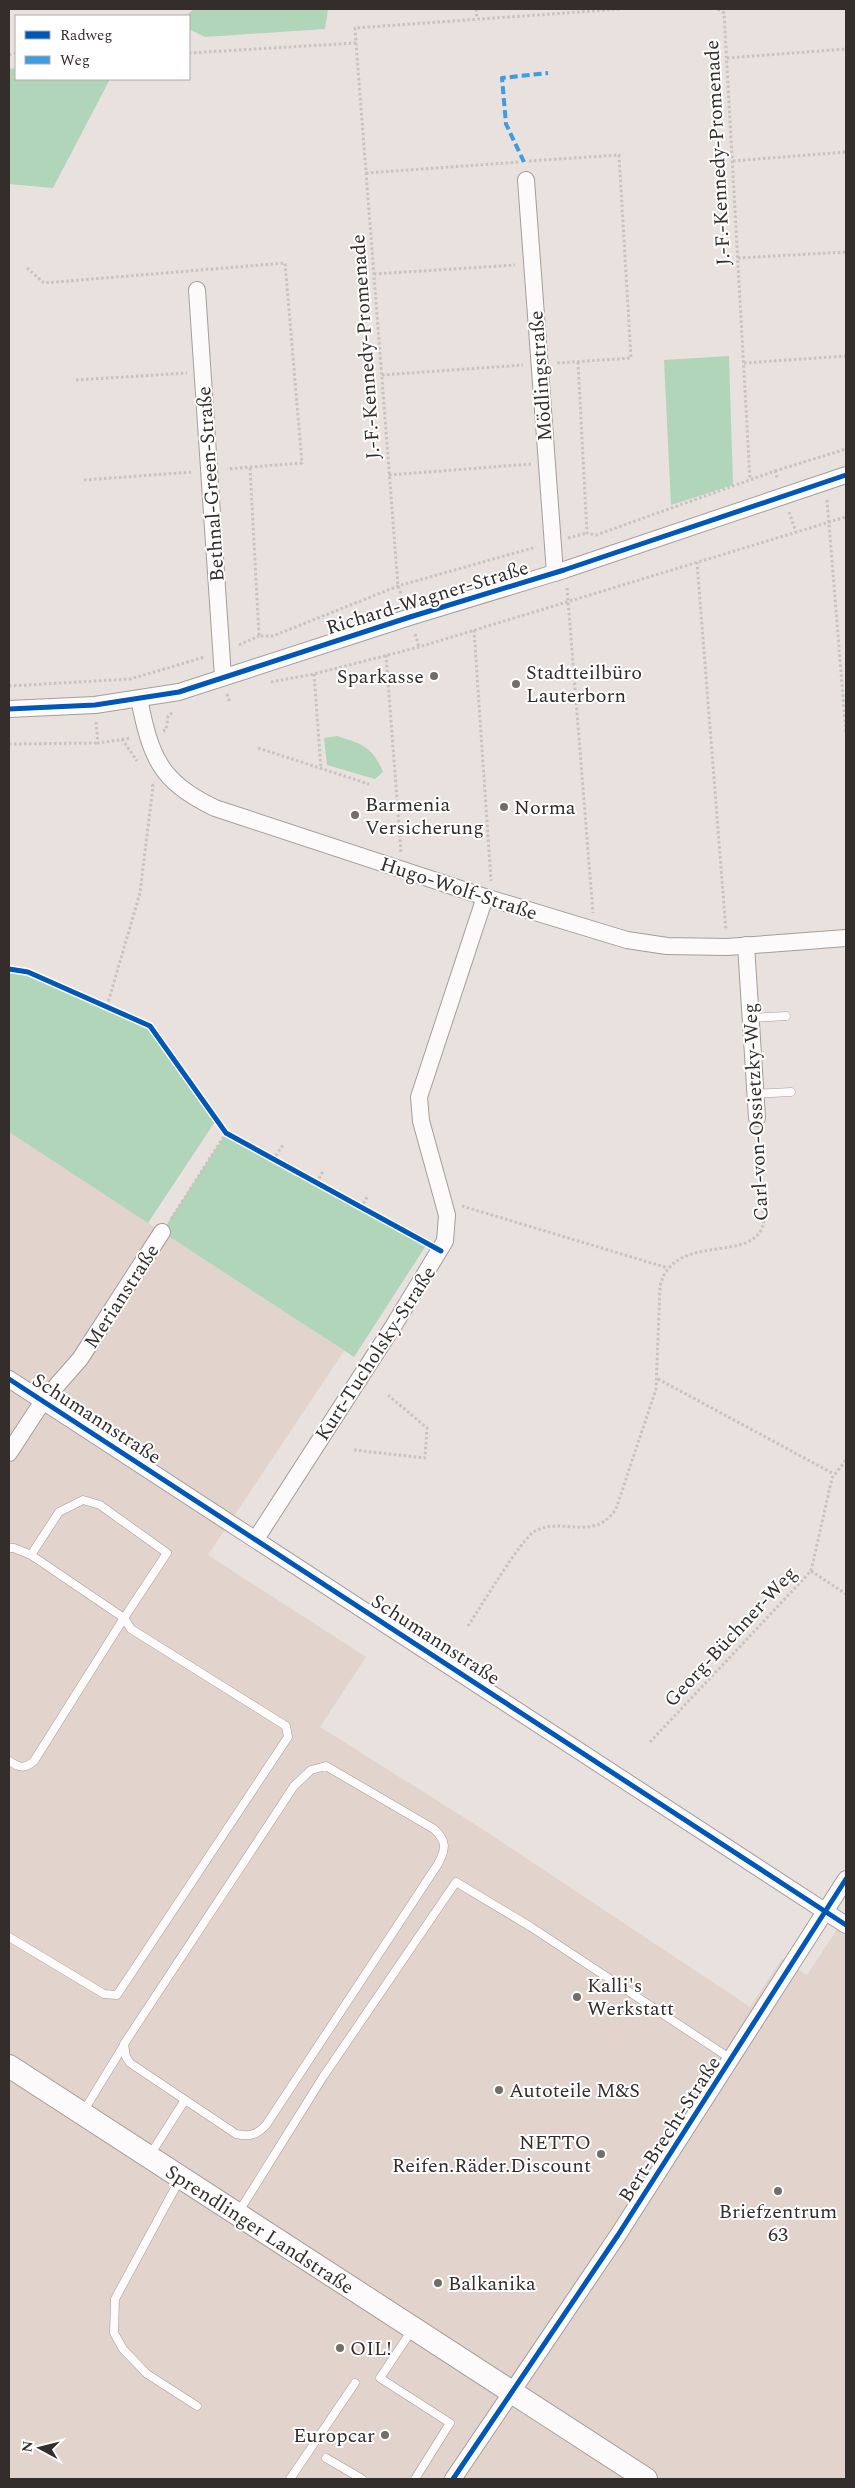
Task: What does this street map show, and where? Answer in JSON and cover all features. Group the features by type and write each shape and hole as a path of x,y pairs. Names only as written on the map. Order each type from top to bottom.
{"main road":[{"name":"Sprendlinger Landstraße","path":"9,2066 646,2479"}],"street":[{"name":"Mödlingstraße","path":"526,180 552,542 559,571"},
{"name":"Bethnal-Green-Straße","path":"197,290 223,677"},
{"name":"Richard-Wagner-Straße","path":"9,709 58,707 140,699 178,692 559,571 846,475"},
{"name":"Hugo-Wolf-Straße","path":"140,699 148,741 156,759 172,780 194,798 215,808 485,898 627,940 648,944 727,946 846,938"},
{"name":"Kurt-Tucholsky-Straße","path":"256,1539 441,1251 448,1228 421,1121 419,1097 485,898"},
{"name":"Carl-von-Ossietzky-Weg","path":"746,945 757,1118"},
{"name":"Merianstraße","path":"9,1453 43,1401 80,1359 162,1232"},
{"name":"Schumannstraße","path":"9,1379 846,1925"},
{"name":"Bert-Brecht-Straße","path":"510,2392 618,2235 846,1879"},
{"path":"453,2479 510,2392"}],"lane":[{"path":"751,1018 786,1016"},
{"path":"755,1094 791,1092"},
{"path":"9,1761 20,1768 26,1767 34,1761 167,1553 100,1505 83,1500 59,1512 31,1554"},
{"path":"9,1548 31,1554 124,1618 131,1629 286,1726 288,1736 117,1995 104,1994 9,1937"},
{"path":"82,2113 124,2044 289,1793 311,1770 326,1766 334,1768 440,1834 446,1846 438,1864 262,2130 254,2135 236,2134 130,2063 126,2057 124,2044"},
{"path":"237,2214 323,2077 456,1882 531,1927 731,2059"},
{"path":"149,2157 185,2100"},
{"path":"181,2178 115,2299 114,2333 123,2349 146,2374 197,2406"},
{"path":"413,2328 380,2378 450,2423 414,2479"},
{"path":"290,2479 355,2383"},
{"path":"326,2458 362,2479"}],"path":[{"path":"476,9 477,18"},
{"path":"190,53 356,43 355,28 621,9"},
{"path":"727,58 846,49"},
{"path":"733,161 846,152"},
{"path":"738,258 846,252"},
{"path":"374,274 532,264"},
{"path":"744,363 846,356"},
{"path":"578,362 587,533"},
{"path":"76,380 202,372"},
{"path":"9,686 130,679 222,652 259,636 273,636 398,586 552,542 587,533 596,535 775,471 846,450"},
{"path":"390,475 546,463"},
{"path":"250,467 259,636"},
{"path":"775,471 796,532"},
{"path":"826,482 846,733"},
{"path":"321,769 314,674 474,630 846,517"},
{"path":"697,562 727,946"},
{"path":"559,571 568,602 595,931"},
{"path":"474,630 492,878 485,898"},
{"path":"386,655 402,870"},
{"path":"122,739 138,762"},
{"path":"9,744 98,742"},
{"path":"258,748 369,784"},
{"path":"107,1006 140,893 153,786 148,778"},
{"path":"99,1003 114,1010"},
{"path":"221,1128 228,1134"},
{"path":"273,1160 283,1145"},
{"path":"266,1156 282,1164"},
{"path":"317,1183 324,1171"},
{"path":"308,1179 324,1187"},
{"path":"361,1208 367,1197"},
{"path":"442,1200 668,1268 660,1286 658,1379 649,1416 620,1499 611,1515 593,1526 546,1527 528,1536 468,1626"},
{"path":"354,1204 369,1212"},
{"path":"658,1379 834,1474"},
{"path":"354,1450 425,1458 427,1428 388,1395"},
{"path":"811,1572 846,1594"}],"shaded area":[{"path":"9,1132 344,1351 208,1555 366,1657 320,1727 476,1825 750,2007 782,1959 807,1975 846,1916 846,2479 9,2479"}],"green space":[{"path":"193,9 328,9 325,29 205,37 190,30 190,15 188,15"},
{"path":"15,68 15,80 109,80 53,188 9,184 9,69"},
{"path":"729,356 733,485 671,505 664,360"},
{"path":"337,736 365,747 375,757 383,772 375,779 327,765 324,738"},
{"path":"9,969 28,972 144,1023 216,1120 148,1223 9,1132"},
{"path":"226,1133 427,1244 354,1357 162,1232"}],"marked path":[{"path":"524,162 506,124 502,78 548,73"}],"cycle path":[{"path":"9,709 95,705 179,692 410,617 564,570 846,475"},
{"path":"9,969 28,972 150,1026 226,1133 441,1251"},
{"path":"9,1379 846,1925"},
{"path":"453,2479 618,2235 846,1879"}],"place":[{"name":"Sparkasse","path":"434,676"},
{"name":"Stadtteilbüro Lauterborn","path":"516,684"},
{"name":"Norma","path":"504,807"},
{"name":"Barmenia Versicherung","path":"355,815"},
{"name":"Kalli's Werkstatt","path":"577,1997"},
{"name":"Autoteile M&S","path":"499,2090"},
{"name":"NETTO Reifen.Räder.Discount","path":"601,2154"},
{"name":"Briefzentrum 63","path":"778,2191"},
{"name":"Balkanika","path":"438,2283"},
{"name":"OIL!","path":"340,2348"},
{"name":"Europcar","path":"385,2435"}]}
